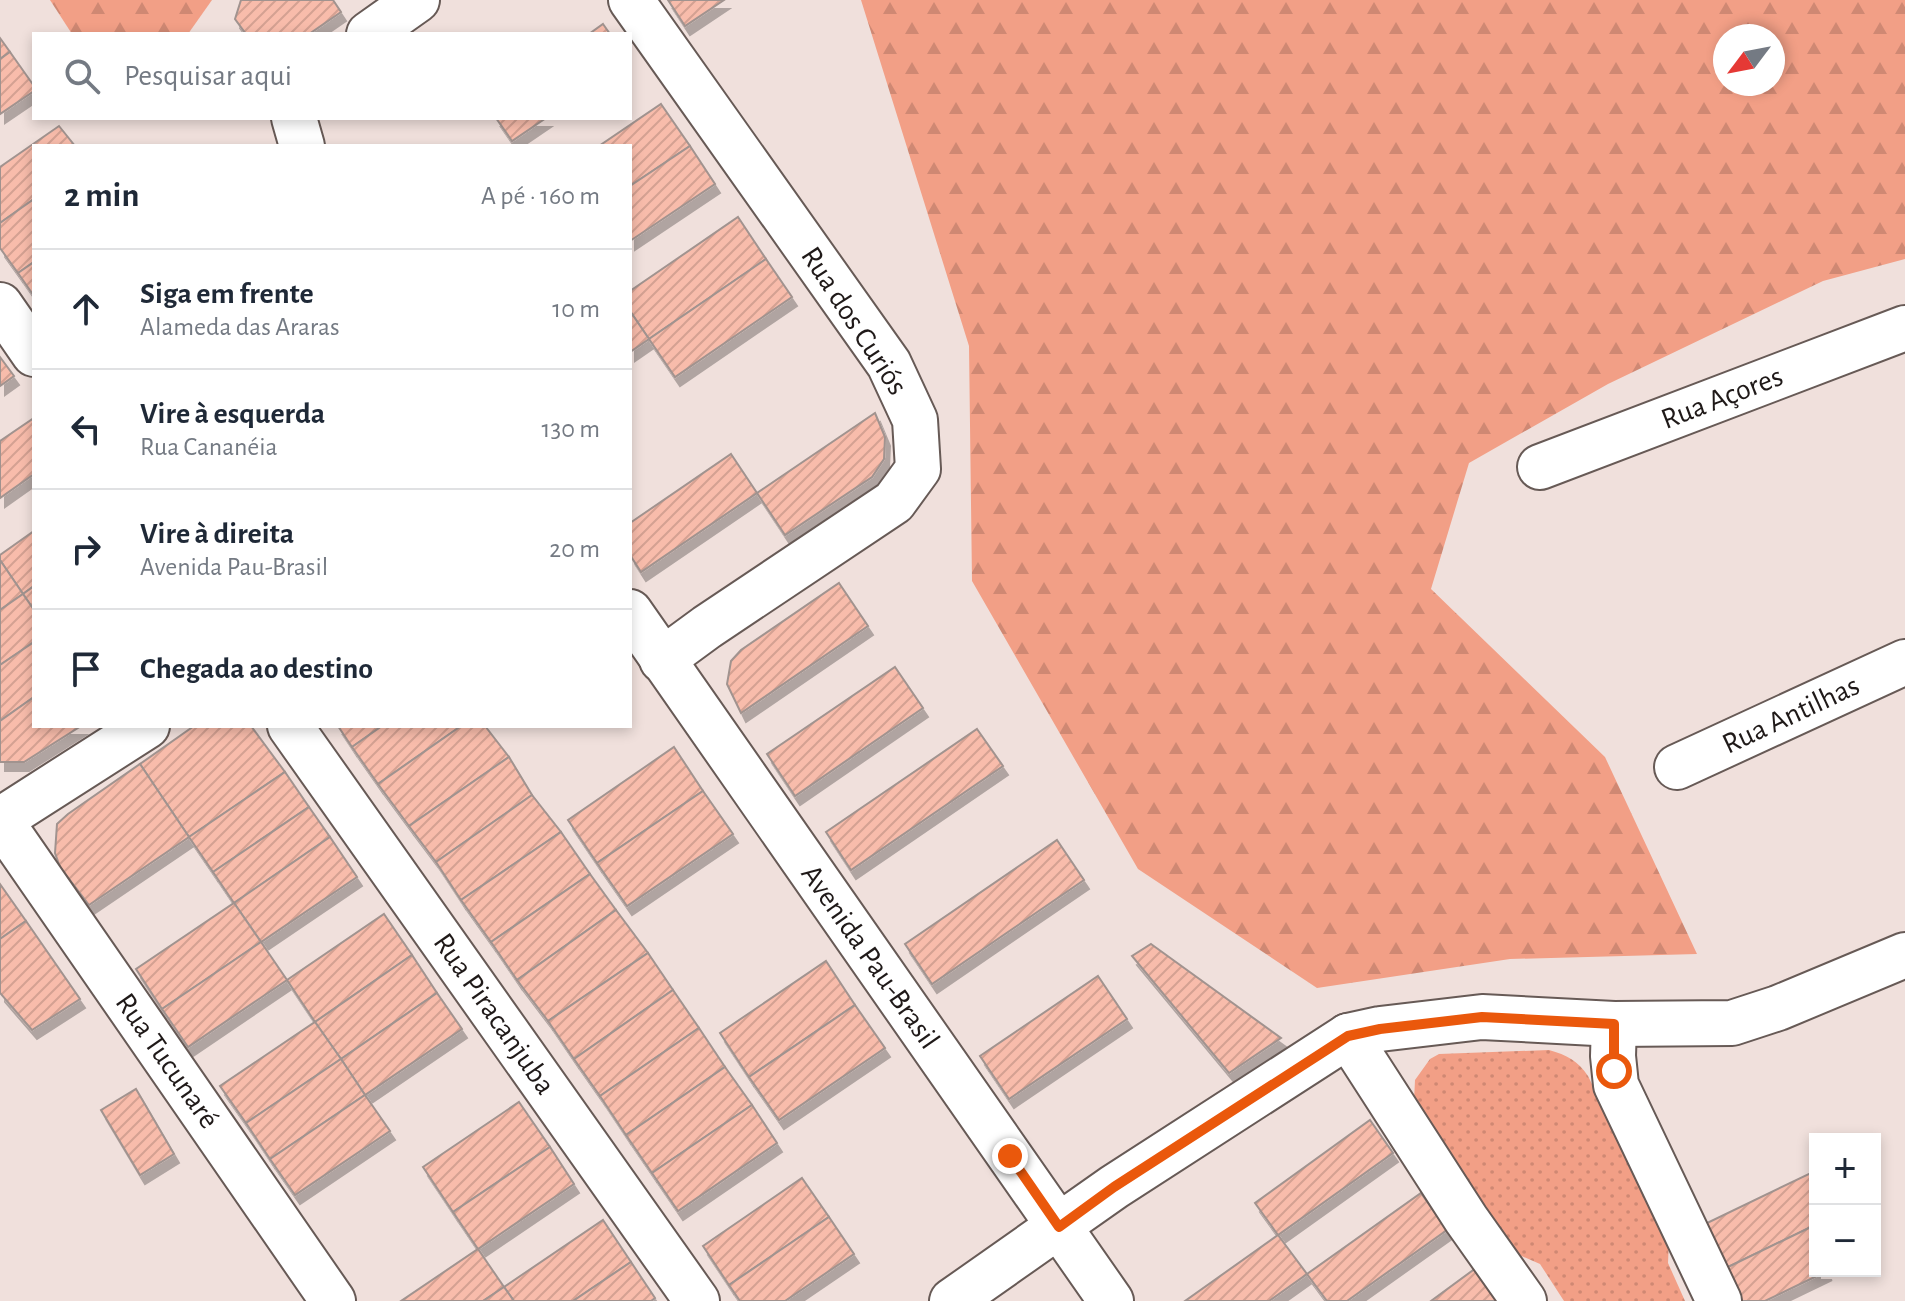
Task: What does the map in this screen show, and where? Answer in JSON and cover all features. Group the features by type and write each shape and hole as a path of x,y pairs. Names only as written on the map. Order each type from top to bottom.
{"street":[{"path":"372,32 417,0"},
{"name":"Rua dos Curiós","path":"631,0 889,364 915,420 918,469 894,502 662,660"},
{"path":"295,120 301,144"},
{"path":"0,305 32,351"},
{"name":"Rua Açores","path":"1540,467 1905,328"},
{"name":"Avenida Pau-Brasil","path":"632,615 1111,1301"},
{"name":"Rua Antilhas","path":"1677,767 1905,662"},
{"path":"0,820 144,728"},
{"name":"Rua Piracanjuba","path":"291,728 697,1301"},
{"name":"Rua Tucunaré","path":"0,820 333,1301"},
{"path":"952,1301 1114,1187 1348,1036 1380,1029 1482,1017 1614,1024 1732,1023 1778,1008 1905,955"},
{"path":"1614,1024 1616,1085 1719,1301"},
{"path":"1348,1036 1466,1219 1524,1301"}],"green space":[{"path":"50,0 212,0 189,32 71,32"},
{"path":"861,0 1905,0 1905,259 1823,281 1608,384 1469,463 1431,589 1605,757 1697,954 1510,959 1317,988 1138,869 972,581 969,346"},
{"path":"1549,1050 1572,1059 1588,1076 1669,1240 1668,1263 1685,1301 1564,1301 1540,1264 1517,1254 1437,1143 1414,1101 1415,1080 1430,1059 1439,1054"}],"building":[{"path":"241,0 333,0 341,12 312,32 245,32 235,19"},
{"path":"668,0 724,0 685,26"},
{"path":"603,24 609,32 592,32"},
{"path":"0,38 10,52 0,59"},
{"path":"10,52 32,83 32,92 0,114 0,59"},
{"path":"661,104 690,146 632,185 632,144 602,144"},
{"path":"497,120 543,120 512,141"},
{"path":"59,126 73,144 33,144"},
{"path":"32,145 32,200 0,223 0,167"},
{"path":"690,146 715,184 632,240 632,185"},
{"path":"32,200 32,263 18,273 0,248 0,223"},
{"path":"738,217 766,259 649,339 632,314 632,290"},
{"path":"766,259 792,297 675,377 649,339"},
{"path":"32,263 32,293 18,273"},
{"path":"632,314 649,339 632,351"},
{"path":"0,357 14,376 0,386"},
{"path":"875,413 885,437 884,459 872,477 785,535 757,493"},
{"path":"32,419 32,475 0,498 0,441"},
{"path":"731,454 757,493 641,572 632,558 632,522"},
{"path":"32,532 32,587 23,594 0,560 0,555"},
{"path":"0,560 23,594 0,610"},
{"path":"839,583 868,626 741,713 727,684 731,661 741,650"},
{"path":"32,587 32,607 23,594"},
{"path":"23,594 32,607 32,643 0,665 0,610"},
{"path":"32,643 32,698 0,721 0,665"},
{"path":"895,667 923,708 795,796 767,754"},
{"path":"32,698 32,728 78,728 24,762 0,762 0,721"},
{"path":"191,728 252,728 285,772 189,837 140,764"},
{"path":"339,728 379,728 352,747"},
{"path":"379,728 458,728 378,784 352,747"},
{"path":"458,728 487,728 509,757 409,826 378,784"},
{"path":"977,729 1003,766 851,870 826,832"},
{"path":"674,747 703,791 597,863 568,820"},
{"path":"509,757 532,795 436,862 409,826"},
{"path":"140,764 189,837 89,905 60,867 55,853 57,824"},
{"path":"285,772 309,807 213,872 189,837"},
{"path":"703,791 733,834 627,906 597,863"},
{"path":"532,795 561,832 461,900 436,862"},
{"path":"309,807 330,837 234,903 213,872"},
{"path":"561,832 590,874 491,942 461,900"},
{"path":"330,837 357,877 261,942 234,903"},
{"path":"1057,840 1084,880 932,984 905,944"},
{"path":"590,874 616,910 517,980 491,942"},
{"path":"0,884 26,921 0,939"},
{"path":"234,903 261,942 162,1009 136,969"},
{"path":"616,910 648,953 548,1021 517,980"},
{"path":"384,914 412,955 315,1022 287,980"},
{"path":"26,921 80,999 32,1030 0,993 0,939"},
{"path":"261,942 287,980 188,1047 162,1009"},
{"path":"1151,944 1281,1038 1229,1073 1132,956"},
{"path":"648,953 673,990 574,1059 548,1021"},
{"path":"412,955 437,993 341,1059 315,1022"},
{"path":"826,961 855,1005 749,1077 720,1033"},
{"path":"1098,976 1127,1019 1009,1099 980,1056"},
{"path":"673,990 699,1028 600,1096 574,1059"},
{"path":"437,993 462,1029 365,1095 341,1059"},
{"path":"855,1005 885,1048 779,1120 749,1077"},
{"path":"315,1022 341,1059 246,1123 220,1086"},
{"path":"699,1028 725,1067 626,1135 600,1096"},
{"path":"341,1059 365,1095 270,1159 246,1123"},
{"path":"725,1067 752,1105 652,1173 626,1135"},
{"path":"136,1089 174,1154 140,1175 101,1110"},
{"path":"365,1095 390,1131 295,1195 270,1159"},
{"path":"519,1102 550,1147 453,1212 423,1167"},
{"path":"752,1105 777,1143 678,1211 652,1173"},
{"path":"1370,1120 1393,1153 1278,1235 1255,1203"},
{"path":"550,1147 574,1184 478,1249 453,1212"},
{"path":"1809,1174 1809,1228 1726,1268 1705,1224"},
{"path":"802,1178 829,1217 729,1285 703,1246"},
{"path":"1421,1193 1447,1230 1347,1301 1327,1301 1307,1274"},
{"path":"829,1217 854,1254 785,1301 740,1301 729,1285"},
{"path":"603,1220 631,1262 573,1301 514,1301 504,1287"},
{"path":"1809,1228 1809,1277 1815,1277 1765,1301 1742,1301 1726,1268"},
{"path":"1278,1235 1307,1274 1269,1301 1185,1301"},
{"path":"478,1249 504,1287 483,1301 401,1301"},
{"path":"631,1262 655,1298 651,1301 573,1301"},
{"path":"1476,1268 1499,1301 1431,1301"},
{"path":"504,1287 514,1301 483,1301"}],"route":[{"path":"1010,1156 1059,1227 1114,1187 1348,1036 1380,1029 1482,1017 1614,1024 1614,1071"}]}
